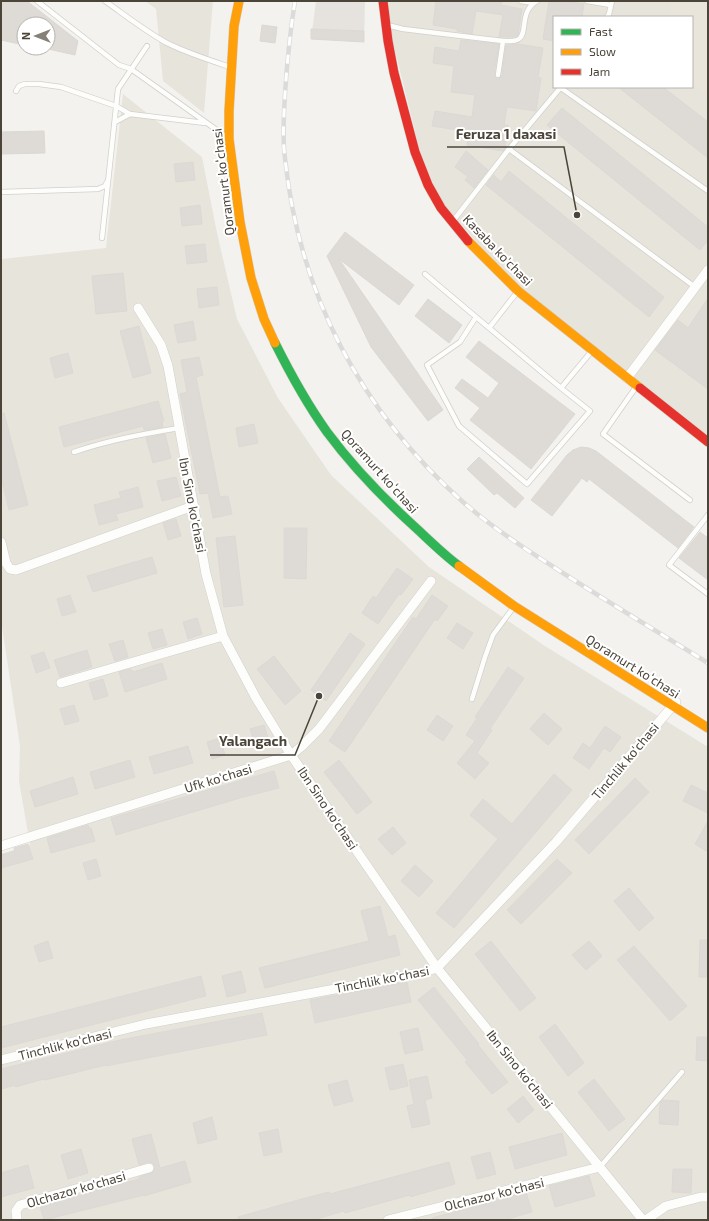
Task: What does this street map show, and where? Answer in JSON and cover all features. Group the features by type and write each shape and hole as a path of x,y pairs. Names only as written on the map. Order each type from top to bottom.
{"main road":[{"name":"Qoramurt koʻchasi","path":"239,1 234,26 231,67 229,138 240,222 251,278 264,319 283,359 304,397 343,453 400,514 447,557 514,606 674,704 708,722"},
{"name":"Qoramurt koʻchasi","path":"246,1 242,26 235,112 235,140 245,220 256,277 270,318 297,376 309,396 332,429 369,473 407,513 450,552 516,600 708,728"},
{"name":"Kasaba ko'chasi","path":"383,1 385,25 394,73 415,152 434,197 452,222 478,252 518,291 708,442"}],"street":[{"path":"627,378 708,270"},
{"name":"Ibn Sino ko'chasi","path":"138,308 161,345 168,366 206,574 223,636 256,698 291,755 437,968 643,1220"},
{"path":"1,542 6,563 10,569 16,570 193,506"},
{"name":"Ufk ko'chasi","path":"1,846 291,755 301,748 319,729 431,581"},
{"path":"61,683 223,636"},
{"name":"Tinchlik ko'chasi","path":"1,1060 146,1024 437,968 556,842 674,704"},
{"name":"Olchazor ko'chasi","path":"388,1220 600,1167"},
{"name":"Olchazor ko'chasi","path":"17,1220 16,1210 20,1205 149,1168"},
{"path":"646,1220 666,1206 701,1197 708,1197"}],"lane":[{"path":"36,1 119,65 131,69 229,138"},
{"path":"105,1 150,33 168,43 202,58 231,67"},
{"path":"521,1 535,2"},
{"path":"587,1 612,3 608,16"},
{"path":"385,25 404,29 503,41 518,40 520,38 527,10 535,2"},
{"path":"498,75 503,41"},
{"path":"102,238 118,89 146,46"},
{"path":"16,91 18,86 25,84 61,88 116,106 130,114 207,123"},
{"path":"452,222 509,149 560,88"},
{"path":"562,88 708,191"},
{"path":"115,122 130,114"},
{"path":"509,149 696,287"},
{"path":"1,192 98,189 104,186 108,180"},
{"path":"425,274 590,411 527,484 459,426 427,365 460,342 476,317"},
{"path":"489,328 518,291"},
{"path":"561,388 592,350"},
{"path":"637,386 603,434 690,500"},
{"path":"74,452 125,437 179,428"},
{"path":"708,515 669,565 708,594"},
{"path":"472,699 484,657 493,635 514,606"},
{"path":"600,1167 682,1072"}],"shaded area":[{"path":"145,1 213,1 204,113 163,81 156,9"},
{"path":"316,1 365,1 364,42 311,39"},
{"path":"383,1 708,1 708,442 518,291 428,185"},
{"path":"671,1 708,1 708,97 693,85 693,16 669,16"},
{"path":"123,94 202,157 217,233 237,319 278,398 331,475 429,567 545,646 708,747 708,1220 1,1220 1,854 30,845 19,781 20,746 1,620 1,259 106,248"}],"building":[{"path":"1,1 27,1 46,16 16,16 16,43 1,40"},
{"path":"436,1 502,1 501,5 522,9 518,35 513,37 499,37 503,15 476,11 472,34 457,31 457,29 433,25"},
{"path":"549,1 584,4 582,16 553,16 553,41 543,39"},
{"path":"56,24 78,41 75,55 56,51"},
{"path":"262,25 277,27 275,43 260,41"},
{"path":"311,29 364,31 364,42 311,39"},
{"path":"461,40 499,44 494,74 495,78 498,79 502,76 506,45 518,44 543,48 538,77 541,78 536,111 507,107 504,125 508,125 505,149 503,151 467,145 469,132 432,126 435,111 472,117 475,95 451,92 454,66 433,63 435,47 459,51"},
{"path":"619,88 664,88 708,122 708,158"},
{"path":"562,108 708,227 708,240 700,250 547,125"},
{"path":"44,131 45,153 1,154 1,132"},
{"path":"466,151 488,170 474,188 465,180 468,177 455,167"},
{"path":"193,162 195,180 176,182 174,164"},
{"path":"509,171 664,297 649,317 486,185 494,175 501,182"},
{"path":"200,205 202,224 182,226 180,208"},
{"path":"345,232 414,285 399,305 339,259 443,410 428,421 371,347 327,256"},
{"path":"205,244 207,262 187,264 185,246"},
{"path":"123,273 127,311 96,314 92,276"},
{"path":"217,287 219,305 199,308 197,289"},
{"path":"708,298 708,389 655,350 678,320 688,328"},
{"path":"428,299 462,325 449,343 415,316"},
{"path":"193,321 196,340 178,343 174,325"},
{"path":"139,326 151,373 133,378 120,331"},
{"path":"479,341 575,414 531,469 470,420 480,408 455,388 462,379 488,398 499,383 466,357"},
{"path":"68,353 73,373 55,378 50,358"},
{"path":"199,357 203,375 196,377 220,497 228,496 232,514 213,518 208,493 200,494 180,394 187,392 181,360"},
{"path":"158,401 164,421 162,422 163,427 144,430 143,426 64,447 59,427"},
{"path":"4,413 28,505 9,510 1,477 1,414"},
{"path":"254,424 258,443 239,447 236,428"},
{"path":"165,434 171,458 153,463 146,438"},
{"path":"581,447 596,451 694,527 678,548 589,479 587,482 582,478 552,516 531,500 567,455 573,450"},
{"path":"479,457 524,498 515,508 497,493 494,495 467,469"},
{"path":"176,477 181,496 162,501 157,481"},
{"path":"138,487 143,507 116,514 118,520 99,525 94,505 121,498 119,492"},
{"path":"176,519 181,536 168,540 163,523"},
{"path":"284,528 307,528 306,579 284,578"},
{"path":"700,532 708,538 708,580 679,558"},
{"path":"235,536 243,605 224,607 216,538"},
{"path":"152,557 157,573 93,592 87,576"},
{"path":"397,568 413,579 401,595 399,594 378,624 362,613 373,596 376,598"},
{"path":"70,595 76,612 62,616 57,599"},
{"path":"432,595 448,606 437,621 435,619 345,752 329,741 413,617 416,619"},
{"path":"197,618 202,634 188,639 183,622"},
{"path":"457,623 473,633 463,649 447,638"},
{"path":"162,629 167,645 153,649 148,633"},
{"path":"350,633 365,644 326,701 311,690"},
{"path":"123,640 128,657 115,661 109,644"},
{"path":"87,650 92,667 60,677 54,660"},
{"path":"44,652 50,668 36,673 31,656"},
{"path":"274,656 301,691 285,705 257,669"},
{"path":"162,663 167,679 125,692 119,672 131,669 133,672"},
{"path":"508,667 524,678 490,729 492,730 477,753 489,763 475,779 457,763 475,741 466,735 477,718 475,717"},
{"path":"103,679 108,696 94,700 89,683"},
{"path":"74,705 79,721 65,725 60,709"},
{"path":"544,713 562,729 548,745 530,729"},
{"path":"437,715 453,726 443,741 427,730"},
{"path":"264,725 269,741 255,745 250,729"},
{"path":"605,726 621,737 610,752 604,748 589,769 573,758 583,743 590,748"},
{"path":"220,738 225,755 212,759 207,742"},
{"path":"188,746 193,763 154,774 149,757"},
{"path":"130,760 135,777 95,789 90,772"},
{"path":"339,760 372,802 357,814 324,772"},
{"path":"274,771 279,788 116,835 111,818"},
{"path":"554,774 572,790 454,928 436,913 498,839 470,815 483,799 512,824"},
{"path":"73,777 78,794 35,807 30,791"},
{"path":"635,778 649,792 589,854 575,840"},
{"path":"691,785 708,793 708,813 683,801"},
{"path":"708,821 708,852 695,844"},
{"path":"88,825 89,828 91,828 95,841 51,853 47,838"},
{"path":"393,827 406,843 392,855 378,839"},
{"path":"28,844 33,859 1,868 1,855 15,851 14,848"},
{"path":"96,859 101,876 88,880 83,863"},
{"path":"557,859 572,873 521,924 507,910"},
{"path":"415,865 433,881 419,897 401,881"},
{"path":"629,888 654,918 639,931 614,901"},
{"path":"380,906 388,937 395,935 400,955 265,988 259,968 369,941 361,911"},
{"path":"700,940 708,940 708,977 699,977"},
{"path":"48,941 53,958 39,962 34,946"},
{"path":"491,941 536,998 520,1011 475,954"},
{"path":"589,941 602,956 586,970 572,955"},
{"path":"634,946 687,1006 670,1021 617,960"},
{"path":"241,971 246,992 227,997 222,976"},
{"path":"201,976 206,996 1,1048 1,1027"},
{"path":"407,982 411,1002 315,1023 310,1000"},
{"path":"434,987 508,1082 492,1094 465,1062 467,1060 418,1000"},
{"path":"262,1013 267,1035 106,1065 1,1089 1,1069 120,1040"},
{"path":"555,1024 584,1063 568,1076 539,1037"},
{"path":"418,1028 423,1050 405,1054 400,1032"},
{"path":"697,1037 708,1037 708,1061 696,1060"},
{"path":"403,1064 408,1086 390,1090 385,1068"},
{"path":"427,1076 432,1098 425,1100 430,1124 412,1128 407,1106 414,1104 409,1080"},
{"path":"594,1079 625,1119 609,1131 578,1092"},
{"path":"347,1080 353,1101 334,1106 328,1085"},
{"path":"523,1096 534,1110 518,1123 507,1109"},
{"path":"662,1100 679,1101 678,1125 659,1124 660,1104"},
{"path":"212,1117 217,1139 198,1144 193,1123"},
{"path":"278,1129 282,1152 264,1156 259,1133"},
{"path":"562,1133 567,1155 515,1169 509,1147"},
{"path":"151,1134 160,1168 185,1161 191,1182 144,1196 44,1220 40,1206 139,1179 139,1177 153,1172 155,1167 153,1163 148,1162 139,1165 132,1139"},
{"path":"81,1149 88,1173 68,1179 61,1155"},
{"path":"490,1152 496,1174 477,1179 471,1157"},
{"path":"449,1162 455,1184 410,1197 410,1195 345,1213 344,1211 313,1220 239,1220 238,1217 298,1200 329,1192 330,1194"},
{"path":"28,1165 34,1188 1,1197 1,1173"},
{"path":"673,1169 692,1169 691,1193 672,1192"},
{"path":"589,1176 595,1196 555,1207 549,1186"},
{"path":"526,1192 532,1212 504,1220 432,1220 432,1218"}],"railway":[{"path":"295,1 288,59 284,126 284,150 292,208 304,256 321,303 341,347 366,389 394,429 427,467 483,519 515,542 608,602 708,663"}],"traffic: fast":[{"path":"275,343 313,410 327,432 347,458 392,506 437,548 459,566"}],"traffic: slow":[{"path":"239,1 234,26 229,111 229,139 240,222 251,278 264,319 275,343"},
{"path":"468,241 518,291 640,388"},
{"path":"459,566 514,606 708,728"}],"traffic: jam":[{"path":"383,1 394,73 415,152 428,185 441,208 468,241"},
{"path":"640,388 708,442"}],"place":[{"name":"Feruza 1 daxasi","path":"577,215"},
{"name":"Yalangach","path":"319,696"}]}
